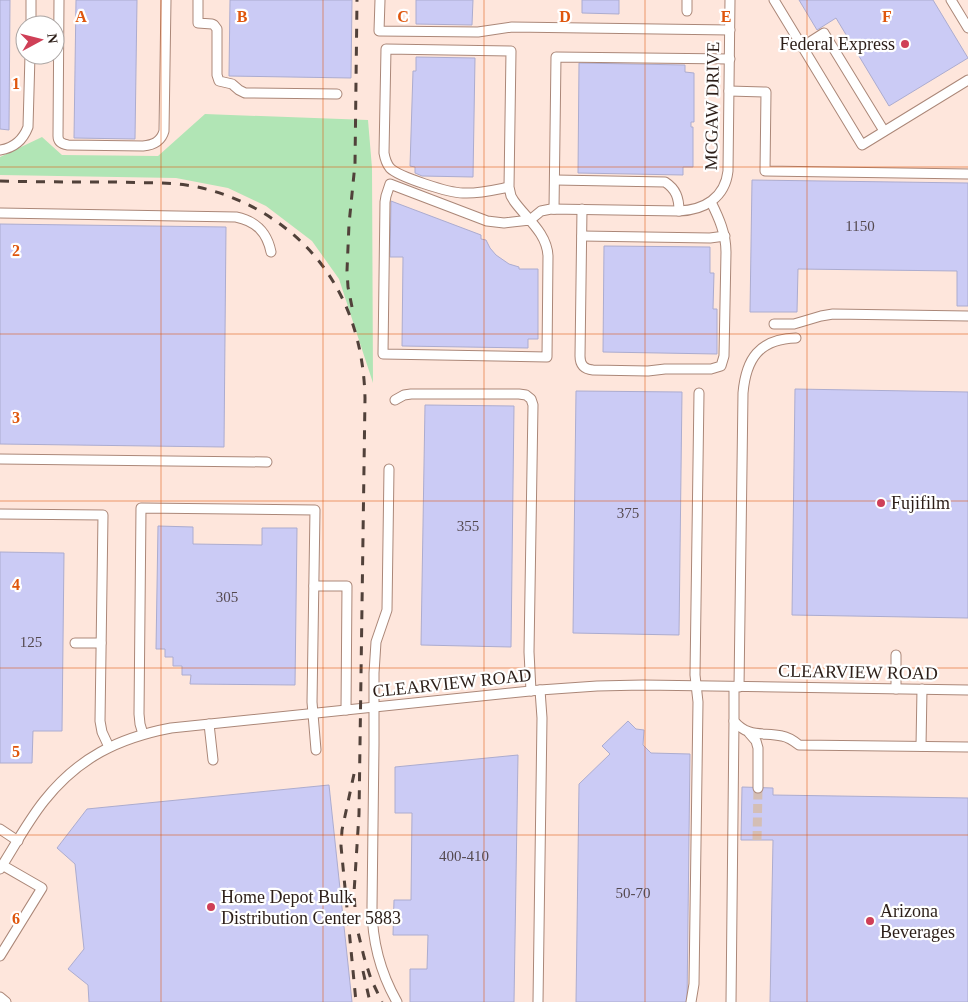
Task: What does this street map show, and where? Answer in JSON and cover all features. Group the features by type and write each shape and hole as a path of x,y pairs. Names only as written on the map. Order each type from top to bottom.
{"street":[{"path":"31,0 31,15"},
{"path":"59,0 59,140 62,144 143,146 155,143 161,138 164,127 166,0"},
{"path":"198,0 198,23 212,24 217,29 217,75 219,81 232,84 242,92 248,93 337,94"},
{"path":"380,0 379,31 478,32 512,27 730,30"},
{"path":"687,11 688,0"},
{"name":"MCGAW DRIVE","path":"711,202 721,191 728,176 730,0"},
{"path":"774,0 862,145 968,80"},
{"path":"951,0 968,28"},
{"path":"802,47 824,33 884,131"},
{"path":"509,187 476,193 451,192 398,173 389,166 385,160 384,153 386,50 511,51 509,187 514,201 530,220 547,245 547,357 383,354 385,202 390,184 478,218 504,224 530,220 541,211 554,209 582,209 679,211 696,208 711,202 725,236 726,252 724,356 723,363 718,368 648,371 591,370 582,365 580,356 582,209"},
{"path":"554,209 556,57 730,59"},
{"path":"0,150 16,144 25,135 28,127 30,65"},
{"path":"729,91 766,92 764,171 968,174"},
{"path":"555,180 665,182 677,196 679,211"},
{"path":"0,213 236,217 250,222 263,232 271,252"},
{"path":"582,236 715,238 725,236"},
{"path":"774,324 794,324 833,314 968,316"},
{"path":"731,1002 734,721 745,377 750,363 761,349 778,341 796,338"},
{"path":"691,1002 694,974 698,702 695,661 698,393"},
{"path":"394,400 411,394 519,394 526,395 531,399 533,405 529,652 542,727 538,1002"},
{"path":"0,458 267,462"},
{"path":"390,469 387,610 376,642 374,673 372,929 380,967 397,1002"},
{"path":"143,734 139,718 142,508 315,510 312,714 316,750"},
{"path":"0,514 103,515 100,721 102,732 109,747"},
{"path":"314,586 347,586 346,710"},
{"path":"75,643 101,643"},
{"path":"896,655 896,689"},
{"name":"CLEARVIEW ROAD","path":"1,867 38,808 58,785 82,764 109,747 126,740 171,728 536,691 613,686 968,690"},
{"path":"921,746 922,689"},
{"path":"734,721 743,730 750,733 783,736 799,745 968,747"},
{"path":"209,724 213,760"},
{"path":"750,733 756,741 758,748 758,788"},
{"path":"0,829 18,841"},
{"path":"0,956 42,888 1,867"},
{"path":"0,997 6,1002"}],"green space":[{"path":"205,114 368,120 372,168 373,383 339,279 312,241 266,206 228,188 176,178 0,175 0,157 42,137 62,155 158,156"}],"building":[{"path":"0,0 10,0 9,130 0,129"},
{"path":"76,0 137,0 135,139 74,138"},
{"path":"230,0 352,0 351,78 229,76"},
{"path":"416,0 473,0 472,25 416,24"},
{"path":"582,0 619,0 619,14 582,13"},
{"name":"Federal Express","path":"799,0 933,0 968,58 889,106 836,18 817,30"},
{"path":"416,57 475,58 473,177 422,176 415,173 415,167 410,166 413,71 416,71"},
{"path":"579,63 685,65 685,72 694,73 694,122 691,122 691,127 693,127 693,167 683,167 683,175 578,173"},
{"path":"752,180 968,183 968,306 957,306 957,271 798,269 797,312 750,312"},
{"path":"391,201 481,235 481,239 486,240 496,255 509,264 519,267 519,269 538,269 538,339 528,339 528,348 402,346 403,257 390,257"},
{"path":"0,224 226,227 224,447 0,444"},
{"path":"604,246 710,247 710,273 714,273 713,309 717,309 717,354 603,352"},
{"name":"Fujifilm","path":"795,389 968,392 968,618 792,615"},
{"path":"576,391 682,392 679,635 573,633"},
{"path":"425,405 514,406 511,647 421,645"},
{"path":"158,526 193,527 193,544 262,545 262,528 297,528 295,685 190,684 191,675 182,675 182,666 173,666 173,657 165,657 165,649 156,649"},
{"path":"0,552 64,553 62,731 33,731 32,763 0,763"},
{"path":"628,721 636,729 644,730 643,745 651,753 690,754 687,1002 576,1002 579,784 610,754 602,746"},
{"path":"518,755 514,1002 410,1002 410,969 427,969 428,935 393,935 394,900 411,900 412,813 395,813 395,767"},
{"name":"Home Depot Bulk Distribution Center 5883","path":"329,785 352,1002 89,1002 88,985 68,969 84,949 75,864 57,848 87,809"},
{"name":"Arizona Beverages","path":"742,787 773,788 773,795 968,798 968,1002 770,1002 773,840 741,840"}],"tunnel":[{"path":"757,840 758,788"}],"railway":[{"path":"352,307 347,271 349,224 355,164 357,0"},
{"path":"0,181 168,183 194,186 225,195 247,204 274,220 298,239 318,260 334,284 347,310 357,337 363,367 365,398 359,814 354,893 356,924 364,957 371,979 382,1002"},
{"path":"354,774 342,830 341,846 356,1002"},
{"path":"363,971 370,1002"}],"place":[{"name":"Federal Express","path":"905,44"},
{"name":"Fujifilm","path":"881,503"},
{"name":"Home Depot Bulk Distribution Center 5883","path":"211,907"},
{"name":"Arizona Beverages","path":"870,921"}]}
